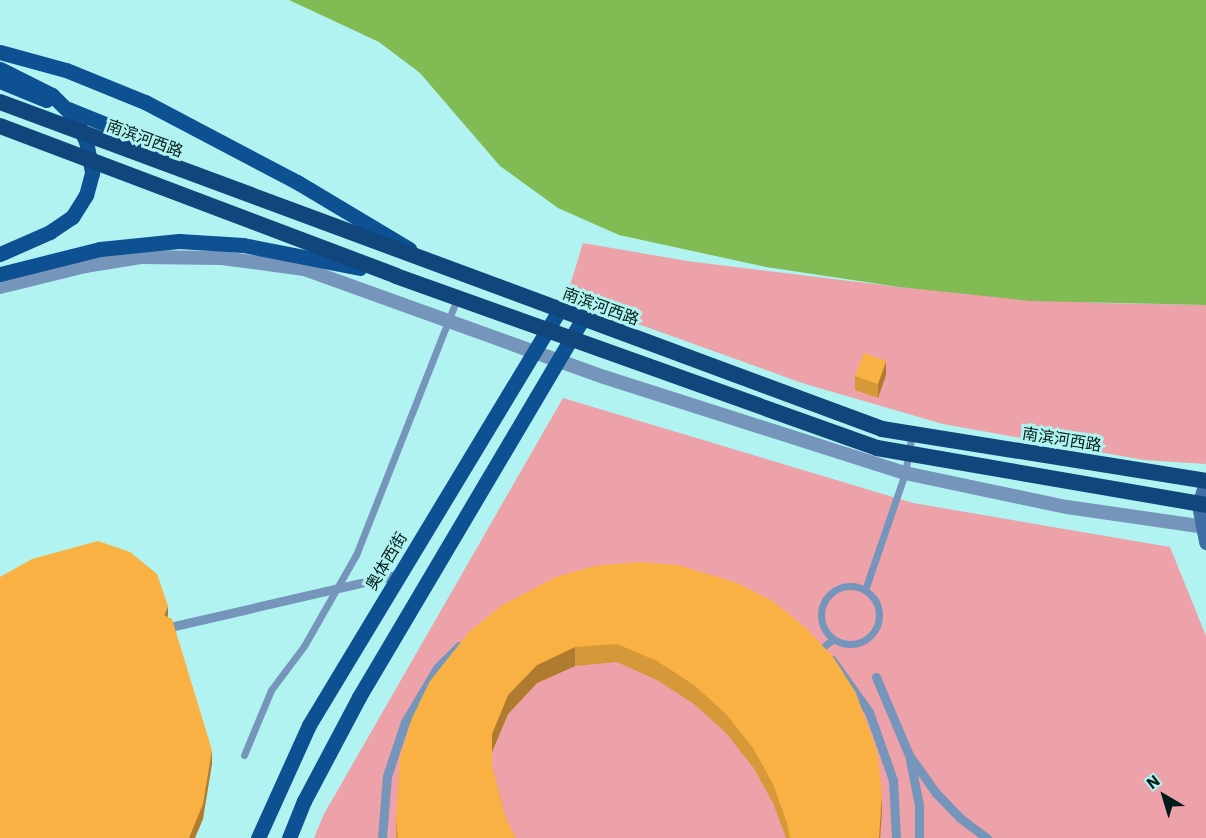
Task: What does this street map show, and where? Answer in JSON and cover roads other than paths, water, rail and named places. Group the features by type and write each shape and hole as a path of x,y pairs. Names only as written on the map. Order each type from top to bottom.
{"highway":[{"name":"南滨河西路","path":"0,102 882,429 1206,482"},
{"path":"0,126 396,276 877,448 1203,505"}],"main road":[{"path":"0,52 66,70 145,102 297,183 435,264"},
{"path":"0,69 52,94 76,119 86,141 92,173 86,195 72,217 50,232 0,254"},
{"path":"0,81 105,124 181,170"},
{"path":"0,274 100,249 179,241 243,245 396,276"},
{"name":"奥体西街","path":"258,838 309,725 560,309"},
{"path":"289,838 304,801 359,697 583,318"},
{"path":"1206,482 1203,505 1206,543"}],"street":[{"path":"0,287 75,268 142,257 222,258 304,269 558,360 905,473 1067,507 1203,527"},
{"path":"170,627 399,574"},
{"path":"382,838 387,776 405,722 437,668 466,639"},
{"path":"814,641 822,648 869,712 893,780 896,838"},
{"path":"876,677 909,755 919,806 919,838"},
{"path":"909,755 936,793 960,818 987,838"}],"lane":[{"path":"244,755 272,690 304,646 356,555 458,298"},
{"path":"865,590 905,473 912,434"},
{"path":"855,587 865,590 877,604 875,631 860,643 842,643 833,639 822,623 823,604 836,590 855,587"},
{"path":"822,648 833,639"}]}
